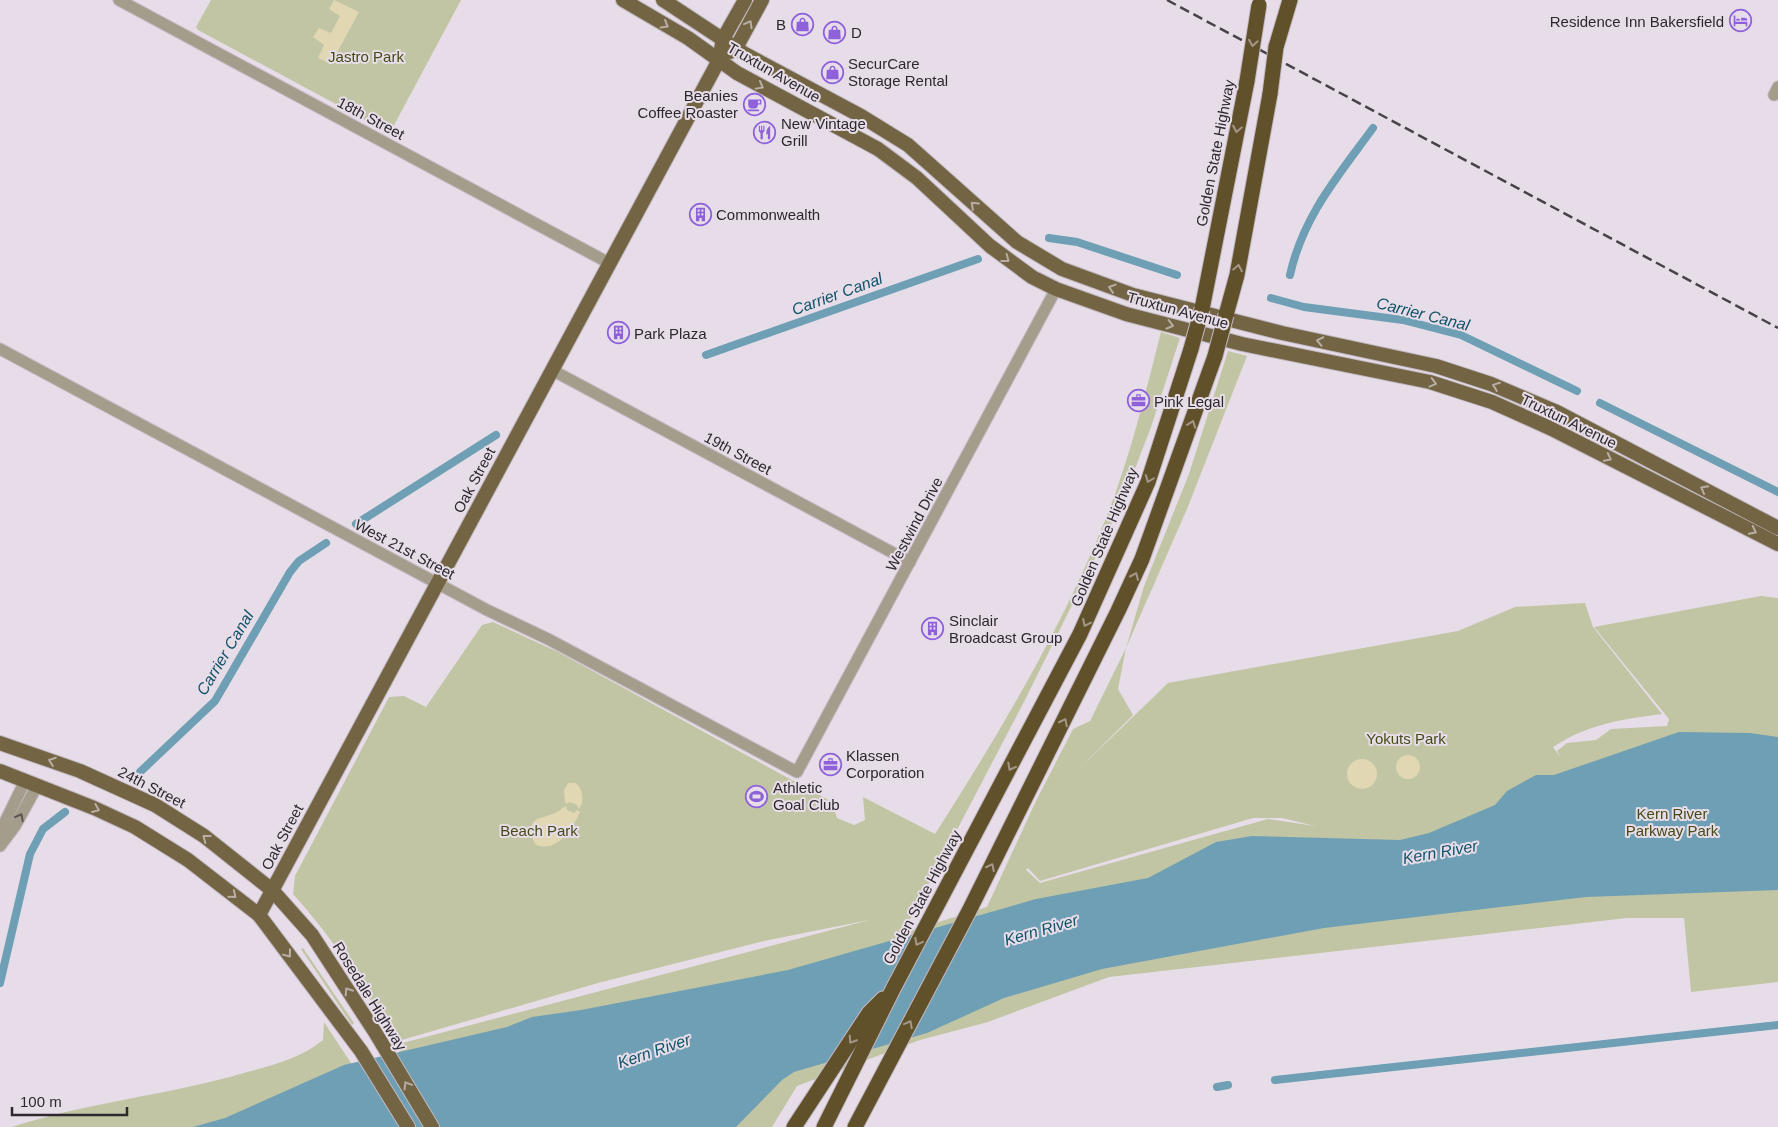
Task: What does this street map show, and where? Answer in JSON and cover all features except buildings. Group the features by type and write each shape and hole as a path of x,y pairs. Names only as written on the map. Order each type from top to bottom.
{"highway":[{"path":"855,1127 969,911 1138,568 1216,356 1240,258 1270,94 1283,0"},
{"path":"1276,47 1290,0"},
{"name":"Golden State Highway","path":"824,1127 893,989 1080,634 1106,580 1148,482 1202,309 1247,82 1259,2"},
{"path":"794,1127 869,1013 893,989"},
{"path":"865,1127 886,1067"}],"main road":[{"name":"Truxtun Avenue","path":"623,0 673,29 760,86 878,149 917,178 990,246 1032,277 1056,289 1126,314 1242,344 1430,382 1507,408 1778,544"},
{"name":"Truxtun Avenue","path":"663,0 776,72 883,128 908,145 1002,231 1040,258 1062,269 1125,292 1282,333 1436,366 1491,384 1557,412 1778,528"},
{"name":"Oak Street","path":"258,915 719,60 723,39 745,0"},
{"name":"Oak Street","path":"719,60 736,48 762,0"},
{"path":"878,149 905,159 921,171 989,233 996,234 1002,231"},
{"path":"1334,362 1345,356 1410,368 1436,366"},
{"name":"24th Street","path":"0,743 89,774 165,810 204,836 272,890"},
{"path":"0,771 94,808 134,827 194,864 258,915 361,1051 408,1127"},
{"name":"Rosedale Highway","path":"272,890 312,935 432,1127"}],"street":[{"name":"18th Street","path":"119,0 609,263"},
{"name":"Westwind Drive","path":"797,772 1056,289"},
{"name":"West 21st Street","path":"0,349 437,584 512,623 548,639 797,772"},
{"name":"19th Street","path":"552,370 910,562"},
{"path":"0,832 2,820 31,783"},
{"path":"0,846 15,826 31,783"}],"green space":[{"name":"Jastro Park","path":"211,0 461,0 392,129 386,131 198,30 196,27"},
{"path":"1161,332 1180,338 1151,427 1128,487 1108,532 1026,698 903,933 987,907 1035,803 1073,729 1090,721 1126,648 1118,689 1133,715 1080,768 1168,683 1458,631 1515,607 1585,603 1593,627 1662,714 1606,724 1579,733 1553,747 1561,758 1557,751 1567,743 1596,740 1611,729 1667,726 1669,719 1594,627 1761,596 1778,598 1778,982 1691,992 1684,918 1627,918 1109,977 988,1022 920,1040 797,1086 772,1127 449,1127 395,1045 869,920 764,941 598,983 395,1042 348,965 293,894 295,876 389,697 404,696 426,707 482,625 493,622 558,652 832,802 837,818 854,825 865,820 863,797 935,834 983,758 1028,680 1089,559 1115,495","holes":["1253,818 1282,818 1315,826 1268,819 1040,883 1026,870 1028,868 1040,881"]},
{"path":"1228,351 1247,356 1187,509 1126,648 1144,586 1189,474"},
{"path":"303,948 354,1023 352,1025 301,949"},
{"path":"324,1022 393,1127 12,1127 70,1111 188,1087 277,1064 306,1052 323,1040"}],"sand":[{"path":"334,0 359,12 331,64 318,58 324,45 313,37 319,28 331,33 340,16 329,9"},
{"path":"1408,755 1413,756 1419,762 1419,772 1413,778 1408,779 1403,778 1397,772 1396,767 1397,762 1403,756"},
{"path":"1362,759 1373,763 1377,774 1373,785 1362,789 1351,785 1347,774 1351,763"},
{"path":"568,783 575,783 580,788 582,802 579,809 577,805 565,802 564,790"},
{"path":"566,806 567,810 574,813 577,810 580,812 568,832 557,843 550,846 535,844 530,832 533,823 539,818 551,815"}],"water":[{"name":"Kern River","path":"1679,732 1750,733 1778,737 1778,890 1586,897 1324,928 1102,969 1004,998 927,1033 794,1072 782,1080 736,1127 193,1127 225,1118 344,1065 507,1027 532,1017 581,1010 788,970 1036,899 1148,878 1216,842 1252,836 1400,840 1429,833 1495,805 1507,791 1536,775 1554,775"}],"waterway":[{"path":"1290,275 1304,234 1323,197 1373,128"},
{"name":"Carrier Canal","path":"1049,238 1077,242 1177,275"},
{"name":"Carrier Canal","path":"706,355 978,259"},
{"name":"Carrier Canal","path":"1271,298 1304,307 1403,320 1461,335 1577,391"},
{"name":"Carrier Canal","path":"1600,403 1778,492"},
{"path":"356,524 496,435"},
{"name":"Carrier Canal","path":"140,772 215,701 290,572 299,561 326,543"},
{"name":"Carrier Canal","path":"0,983 30,854 43,829 65,812"},
{"path":"1275,1080 1778,1025"},
{"path":"1217,1087 1228,1085"}],"railway":[{"path":"1167,0 1778,328"}],"place":[{"name":"Residence Inn Bakersfield","path":"1740,21"},
{"name":"B","path":"802,24"},
{"name":"D","path":"835,32"},
{"name":"SecurCare Storage Rental","path":"832,72"},
{"name":"Beanies Coffee Roaster","path":"754,104"},
{"name":"New Vintage Grill","path":"765,132"},
{"name":"Commonwealth","path":"700,214"},
{"name":"Park Plaza","path":"618,333"},
{"name":"Pink Legal","path":"1138,401"},
{"name":"Sinclair Broadcast Group","path":"933,629"},
{"name":"Klassen Corporation","path":"830,764"},
{"name":"Athletic Goal Club","path":"757,796"}],"park label":[{"name":"Yokuts Park","path":"1406,738"},
{"name":"Kern River Parkway Park","path":"1672,822"},
{"name":"Beach Park","path":"539,830"}]}
